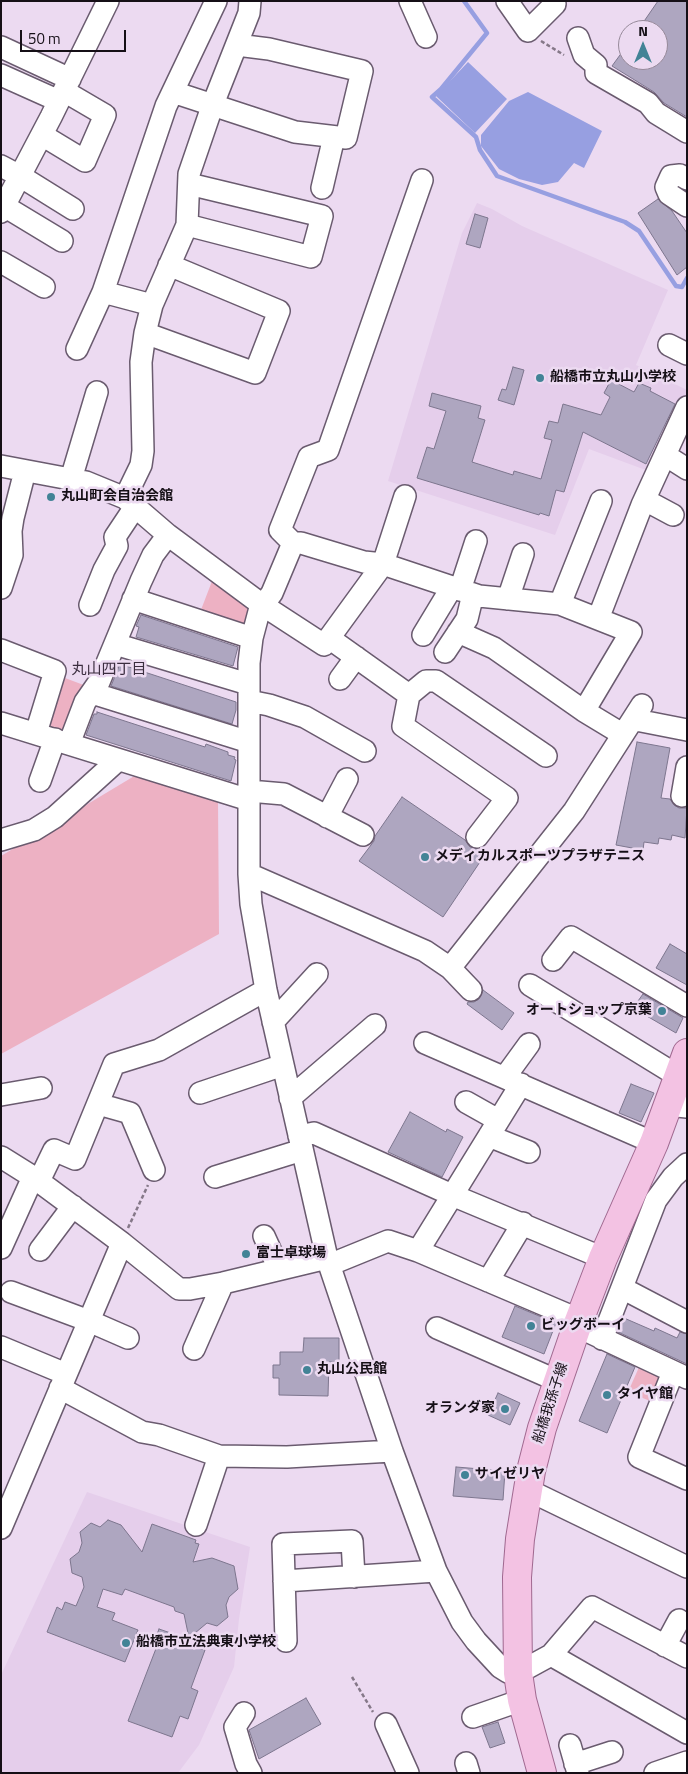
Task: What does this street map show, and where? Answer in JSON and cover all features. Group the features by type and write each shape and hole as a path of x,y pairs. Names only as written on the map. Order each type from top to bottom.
{"main road":[{"name":"船橋我孫子線","path":"542,1773 522,1700 518,1673 517,1577 528,1490 542,1428 578,1323 603,1258 654,1143 677,1106 682,1064"}],"street":[{"path":"62,241 3,209 108,1"},
{"path":"78,349 103,292 166,106 216,1"},
{"path":"90,605 104,570 117,546 115,537 130,502 141,465 143,451 141,362 145,333 152,305 187,225 189,174 213,104 249,14 250,1"},
{"path":"410,1 426,37"},
{"path":"507,1 528,31 555,4"},
{"path":"578,38 584,55 596,65 596,73 648,103 656,113 687,132"},
{"path":"173,92 295,132 346,138 362,71 269,50 237,46"},
{"path":"1,47 64,90 105,115 85,161 42,135"},
{"path":"1,75 64,90"},
{"path":"322,188 334,137"},
{"path":"1,166 73,209"},
{"path":"687,179 680,175 671,176 666,187 669,194 687,206"},
{"path":"422,180 328,450 309,457 280,530 293,543 301,543 364,562 383,564 461,590 508,599 560,604 630,632 584,711"},
{"path":"187,225 311,257 322,216 189,184"},
{"path":"1,262 44,287"},
{"path":"145,333 255,373 279,310 169,265"},
{"path":"103,292 152,305"},
{"path":"71,479 97,392"},
{"path":"598,619 645,500 687,407"},
{"path":"665,455 687,469"},
{"path":"1,466 95,485 130,502 168,535 260,604 324,645 383,564 405,496"},
{"path":"1,588 12,555 11,531 13,518 25,471"},
{"path":"645,500 673,515"},
{"path":"560,604 601,502"},
{"path":"40,781 59,736 99,682 153,556 168,535"},
{"path":"423,635 461,590 476,541"},
{"path":"293,543 272,593 267,600 260,604 252,638 248,692 249,874 253,923 266,990 328,1262 392,1451 436,1571 462,1622 476,1641 500,1667 508,1672 518,1673 551,1655 592,1607 687,1657"},
{"path":"508,599 523,554"},
{"path":"445,652 467,619 461,590"},
{"path":"134,599 252,638"},
{"path":"458,632 494,648 584,711 687,730"},
{"path":"328,638 409,694"},
{"path":"115,644 248,692 269,705 305,717 365,751"},
{"path":"1,650 54,671 59,736"},
{"path":"340,679 356,657"},
{"path":"477,837 506,798 403,726 409,694 426,682 436,681 546,756"},
{"path":"92,693 249,742"},
{"path":"450,968 574,811 633,720"},
{"path":"1,723 59,736 118,760 249,796 284,794 363,835"},
{"path":"1,840 34,830 55,817 118,760"},
{"path":"682,796 687,768"},
{"path":"327,817 347,779"},
{"path":"249,874 425,951 450,968 471,990"},
{"path":"552,960 571,937 687,1006"},
{"path":"274,1022 317,974"},
{"path":"530,985 682,1064"},
{"path":"1,1248 6,1224 54,1150 75,1158 114,1064 159,1050 266,990"},
{"path":"290,1098 376,1025"},
{"path":"425,1043 654,1143"},
{"path":"418,1251 493,1128 529,1044"},
{"path":"200,1093 283,1065"},
{"path":"1,1095 41,1088"},
{"path":"466,1102 493,1128 529,1152"},
{"path":"98,1104 130,1113 154,1170"},
{"path":"215,1176 300,1143 314,1133 603,1258"},
{"path":"1,1157 36,1179 73,1206 179,1289 223,1283 278,1269 328,1262 388,1241 418,1251 488,1281 578,1323 602,1339 680,1375 639,1458 687,1479"},
{"path":"602,1339 656,1200 682,1175"},
{"path":"40,1250 73,1206"},
{"path":"488,1281 523,1223"},
{"path":"264,1236 278,1269"},
{"path":"1,1528 8,1493 63,1381 122,1243"},
{"path":"194,1349 223,1283"},
{"path":"622,1288 687,1322"},
{"path":"11,1292 89,1321 128,1338"},
{"path":"437,1328 558,1380"},
{"path":"1,1348 63,1381 142,1432 219,1456 287,1456 392,1451"},
{"path":"196,1526 219,1456"},
{"path":"528,1490 687,1567"},
{"path":"286,1641 283,1544 352,1541 354,1577"},
{"path":"284,1581 436,1571"},
{"path":"666,1646 679,1620"},
{"path":"551,1655 687,1733"},
{"path":"473,1717 522,1700"},
{"path":"244,1713 235,1727 246,1764 251,1773"},
{"path":"386,1724 408,1773"},
{"path":"574,1761 612,1752"},
{"path":"655,1773 687,1762"}],"path":[{"path":"528,31 596,73"},
{"path":"122,1243 154,1170"},
{"path":"352,1677 375,1714 386,1724"}],"shaded area":[{"name":"船橋市立丸山小学校","path":"477,203 522,226 668,290 636,365 687,390 687,395 651,472 589,449 555,535 388,481 462,233"},
{"path":"214,576 256,606 247,632 199,615"},
{"path":"57,675 89,687 67,738 40,731"},
{"path":"136,775 218,801 219,934 1,1054 1,856"},
{"path":"640,1365 663,1375 655,1403 628,1392"},
{"name":"船橋市立法典東小学校","path":"87,1492 250,1547 234,1667 199,1745 178,1773 1,1773 1,1675"}],"water":[{"path":"468,62 507,99 475,133 436,96"},
{"path":"528,92 602,131 584,168 574,163 558,182 542,185 519,179 499,169 481,146 481,135 509,101"}],"building":[{"path":"658,1 687,1 687,117 664,103 654,92 618,70 668,70 668,20 645,20"},
{"path":"618,58 618,70 612,66"},
{"path":"658,199 672,211 687,233 687,267 677,275 638,213"},
{"path":"475,214 488,218 480,248 466,244"},
{"path":"513,367 524,370 514,405 498,400 502,389 506,390"},
{"path":"611,380 634,392 639,383 651,388 650,391 675,404 646,464 583,432 564,492 556,490 549,516 540,513 539,515 417,478 427,447 434,449 446,411 429,406 432,393 481,406 478,418 485,420 472,462 513,475 514,471 541,479 552,440 544,438 549,421 558,423 563,404 601,415 610,397 604,393"},
{"path":"141,615 238,647 233,666 136,637 139,627 136,626"},
{"path":"120,664 236,702 232,724 111,686"},
{"path":"97,712 205,747 206,744 228,752 228,755 235,757 234,759 236,760 231,781 86,735 94,714 97,714"},
{"path":"637,742 670,748 661,798 670,799 679,808 687,808 685,838 672,835 671,840 659,838 658,844 644,842 643,850 616,845"},
{"path":"402,797 465,840 470,847 486,853 443,917 359,861"},
{"path":"670,944 687,954 687,985 656,968"},
{"path":"483,990 514,1013 502,1030 467,1004 479,999"},
{"path":"643,994 683,1018 676,1033 633,1008"},
{"path":"631,1084 654,1093 641,1122 619,1113"},
{"path":"410,1112 446,1132 447,1129 463,1137 442,1177 388,1152"},
{"name":"ビッグボーイ","path":"515,1306 556,1323 544,1354 502,1337"},
{"path":"624,1318 654,1331 655,1328 677,1338 680,1332 687,1334 687,1364 618,1332"},
{"path":"304,1338 339,1338 339,1362 329,1362 328,1396 279,1395 279,1378 273,1378 273,1365 280,1365 280,1352 303,1352"},
{"name":"タイヤ館","path":"607,1354 635,1367 607,1433 579,1421"},
{"path":"498,1393 520,1403 510,1425 488,1415"},
{"path":"456,1467 505,1471 503,1500 453,1496"},
{"path":"108,1520 121,1525 142,1552 152,1524 196,1540 195,1543 199,1544 193,1562 212,1558 234,1566 238,1589 229,1597 226,1605 228,1617 217,1626 207,1623 189,1638 184,1614 175,1611 174,1607 125,1589 122,1595 103,1589 97,1607 115,1613 112,1620 138,1630 125,1662 47,1632 57,1607 62,1610 65,1602 76,1606 84,1587 82,1577 72,1573 70,1559 79,1552 82,1543 80,1532 91,1523 100,1527"},
{"path":"159,1629 188,1639 183,1642 205,1650 191,1688 198,1691 188,1719 180,1716 172,1737 128,1721 157,1646 153,1645"},
{"path":"306,1698 321,1724 259,1759 249,1730"},
{"path":"498,1722 505,1743 490,1748 482,1727"}],"waterway":[{"path":"464,1 487,33 441,89 432,97 476,137 480,150 497,176 625,222 639,231 676,286 682,287 687,278"}],"place":[{"name":"船橋市立丸山小学校","path":"540,378"},
{"name":"丸山町会自治会館","path":"51,497"},
{"name":"メディカルスポーツプラザテニス","path":"425,857"},
{"name":"オートショップ京葉","path":"662,1011"},
{"name":"富士卓球場","path":"246,1254"},
{"name":"ビッグボーイ","path":"531,1326"},
{"name":"丸山公民館","path":"307,1370"},
{"name":"タイヤ館","path":"607,1395"},
{"name":"オランダ家","path":"505,1409"},
{"name":"サイゼリヤ","path":"465,1475"},
{"name":"船橋市立法典東小学校","path":"126,1643"}],"district":[{"name":"丸山四丁目","path":"109,670"}]}
